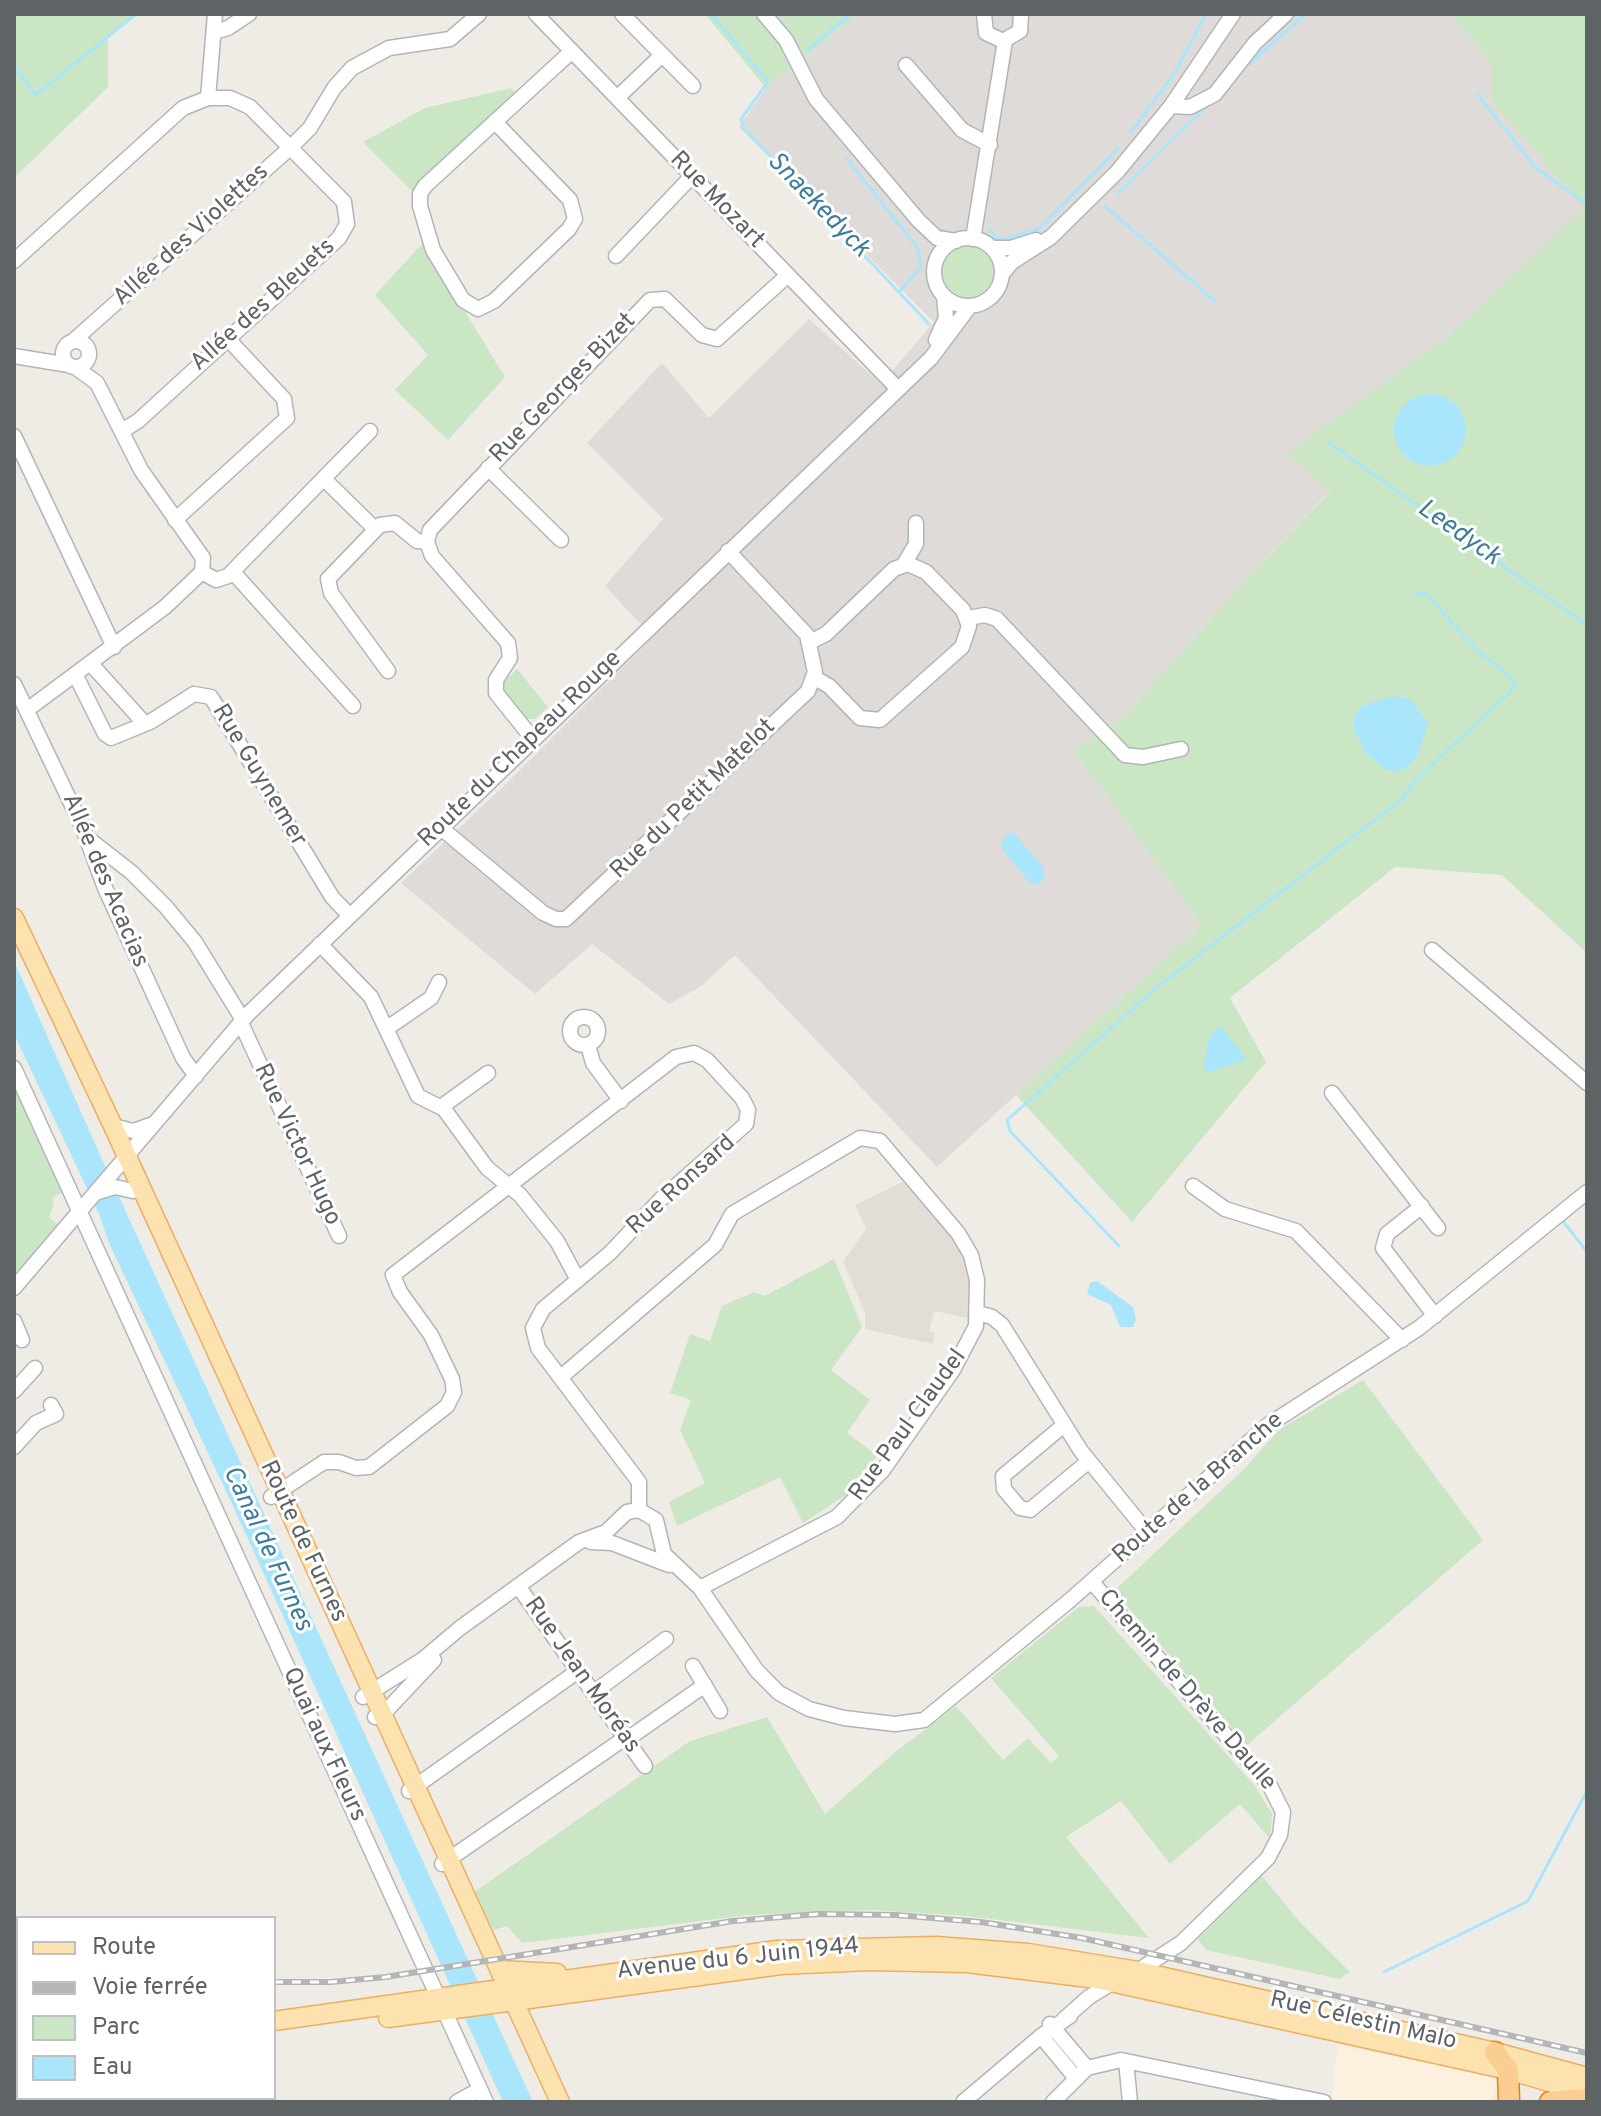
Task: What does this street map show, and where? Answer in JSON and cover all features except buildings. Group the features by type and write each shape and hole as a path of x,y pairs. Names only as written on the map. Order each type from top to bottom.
{"highway":[{"path":"1495,2052 1508,2070 1509,2102"},
{"path":"1550,2102 1587,2099"}],"main road":[{"name":"Route de Furnes","path":"14,918 113,1126 122,1174 378,1716 506,1996 550,2102"},
{"name":"Route de Furnes","path":"43,982 122,1174 275,1495"},
{"name":"Route de Furnes","path":"445,1863 500,1970 506,1996 560,2102"},
{"name":"Avenue du 6 Juin 1944","path":"506,1996 592,1976 786,1949 888,1945 1008,1951 1122,1978"},
{"name":"Avenue du 6 Juin 1944","path":"506,1996 623,1987 762,1967 869,1961 977,1963 1122,1978"},
{"path":"500,1970 592,1976"},
{"name":"Rue Célestin Malo","path":"1122,1978 1495,2052 1587,2077"},
{"name":"Rue Célestin Malo","path":"1122,1978 1508,2070 1587,2093"},
{"path":"276,2030 506,1996"},
{"path":"276,2021 446,2005"}],"street":[{"path":"14,261 183,108 208,98 215,14"},
{"path":"215,32 228,28 249,14"},
{"path":"291,147 312,125 334,88 361,62 393,47 450,39 479,14"},
{"name":"Rue Mozart","path":"536,14 897,388"},
{"path":"622,14 693,86"},
{"path":"764,14 786,40 816,99 918,220 937,238 956,241 973,239 992,248 1000,261 1002,274"},
{"path":"984,14 986,33 994,40 1005,41 1020,31 1021,14"},
{"path":"918,220 938,286 944,296 955,303 970,306 992,297 1002,274 1012,262 1062,227 1109,180 1171,106 1233,14"},
{"path":"1171,106 1190,107 1215,94 1255,43 1286,14"},
{"path":"973,239 1005,41"},
{"path":"495,122 570,200 575,219 571,227 494,301 478,309 461,297 433,250 419,199 425,186 572,51"},
{"path":"617,98 662,55"},
{"path":"906,65 962,130 990,145"},
{"name":"Allée des Bleuets","path":"122,431 138,421 346,228 344,202 246,104 230,98 208,98"},
{"name":"Allée des Violettes","path":"78,347 94,326 291,147"},
{"path":"616,256 692,176"},
{"path":"992,248 1028,243 1062,227"},
{"path":"935,268 940,254 956,241"},
{"name":"Rue Georges Bizet","path":"427,542 433,525 650,300 659,297 668,301 702,335 717,339 788,275"},
{"name":"Route du Chapeau Rouge","path":"897,388 941,331 947,314 944,296"},
{"name":"Route du Chapeau Rouge","path":"14,1288 98,1192 122,1174 157,1122 238,1026 935,354 970,306"},
{"path":"175,520 287,418 284,399 228,339"},
{"path":"15,356 46,354 78,347"},
{"path":"72,366 64,356 78,347"},
{"path":"72,366 87,361 78,347"},
{"path":"27,710 165,607 202,572 203,558 141,470 78,347"},
{"path":"15,356 72,366 92,376 106,397"},
{"path":"202,572 219,580 233,572 370,431"},
{"path":"14,436 114,647"},
{"path":"488,468 561,540"},
{"path":"324,479 374,528"},
{"path":"388,671 328,585 333,571 374,528 395,523 415,539 427,542 438,563 508,643 510,658 496,680 496,693 533,739"},
{"path":"810,642 826,634 891,572 904,564 916,544 916,523"},
{"path":"728,551 803,629 810,642 815,678 829,686 860,718 880,720 964,643 970,630 968,618 923,569 904,564"},
{"path":"233,572 353,706"},
{"path":"968,618 985,615 997,619 1125,755 1143,757 1181,749"},
{"path":"91,664 145,724"},
{"name":"Rue Guynemer","path":"76,676 106,736 116,738 194,694 211,697 332,897 350,916"},
{"name":"Rue du Petit Matelot","path":"441,828 543,913 556,919 566,919 808,691 815,678"},
{"name":"Allée des Acacias","path":"14,684 82,826 183,1058 196,1076"},
{"name":"Rue Victor Hugo","path":"82,826 96,847 114,858 151,891 182,926 253,1054 339,1236"},
{"path":"97,866 103,859 114,858"},
{"path":"320,944 371,997 418,1096 441,1107 487,1168 508,1184 583,1276 543,1309 534,1325 537,1346 639,1482 639,1510"},
{"path":"1432,950 1587,1083"},
{"path":"386,1029 431,998 439,982"},
{"path":"588,1045 593,1063 621,1101"},
{"name":"Rue Ronsard","path":"275,1495 324,1462 339,1462 356,1468 369,1467 449,1403 454,1392 452,1379 429,1331 400,1292 393,1275 680,1055 694,1053 707,1060 742,1098 748,1115 741,1132 676,1185 583,1276"},
{"name":"Quai aux Fleurs","path":"14,1068 446,2005 482,2096"},
{"path":"441,1107 488,1073"},
{"path":"1332,1093 1438,1228"},
{"path":"113,1126 137,1131 157,1122"},
{"name":"Rue Paul Claudel","path":"561,1377 715,1245 732,1214 853,1141 868,1137 880,1141 950,1221 973,1261 978,1313 972,1337 953,1370 883,1470 852,1505 827,1524 697,1585"},
{"path":"1193,1186 1225,1209 1296,1231 1402,1340"},
{"name":"Route de la Branche","path":"697,1585 753,1666 779,1693 820,1712 891,1724 916,1723 934,1715 1092,1582 1268,1425 1435,1316 1587,1192"},
{"path":"1422,1206 1387,1234 1383,1248 1435,1316"},
{"path":"978,1313 992,1317 1002,1325 1089,1461 1147,1532"},
{"path":"14,1321 22,1340"},
{"path":"14,1391 35,1368"},
{"path":"14,1447 36,1423 54,1410"},
{"path":"1064,1425 1004,1475 1004,1489 1020,1508 1028,1510 1089,1461"},
{"path":"367,1695 422,1660 469,1621 571,1548 606,1532 629,1512 639,1510 655,1519 664,1554 697,1585"},
{"path":"619,1520 616,1535 630,1551"},
{"path":"630,1551 650,1549 658,1537"},
{"path":"571,1548 599,1541 660,1561 697,1585"},
{"name":"Chemin de Drève Daulle","path":"1092,1582 1273,1790 1283,1818 1275,1847"},
{"name":"Rue Jean Moréas","path":"518,1586 645,1766"},
{"path":"378,1716 469,1621"},
{"path":"593,1693 666,1639"},
{"path":"693,1666 720,1711"},
{"path":"412,1790 578,1671"},
{"path":"445,1863 705,1685"},
{"name":"Rue Célestin Malo","path":"963,2102 1052,2027 1195,1929 1248,1879 1275,1847"},
{"name":"Rue Célestin Malo","path":"1052,2027 1109,1994 1122,1978"},
{"path":"1052,2027 1081,2073"},
{"path":"1126,2061 1130,2102"},
{"path":"1053,2102 1081,2073 1126,2061 1324,2102"},
{"path":"1251,2088 1300,2102"},
{"path":"457,2102 482,2096"}],"shaded area":[{"path":"858,14 1450,14 1491,63 1491,100 1585,208 1449,335 1289,454 1330,491 1249,576 1120,721 1073,750 1202,925 937,1167 735,955 700,987 669,1004 592,944 535,994 401,883 506,784 653,637 605,586 663,519 587,443 662,363 709,418 809,319 881,384 934,322 739,127 766,88"},
{"path":"903,1182 946,1227 961,1251 971,1281 969,1318 934,1311 929,1332 934,1333 933,1344 865,1329 865,1313 843,1262 866,1229 855,1205"},
{"path":"1339,2045 1497,2078 1492,2102 1336,2102 1332,2098 1336,2077 1333,2076"}],"green space":[{"path":"14,14 137,14 108,38 108,87 14,178"},
{"path":"705,14 858,14 766,88"},
{"path":"1450,14 1587,14 1587,953 1502,875 1395,867 1230,998 1266,1062 1132,1222 1016,1095 1202,925 1073,750 1120,721 1249,576 1330,492 1288,453 1449,335 1584,208 1491,100 1491,63"},
{"path":"511,88 519,97 414,193 363,142 425,108"},
{"path":"423,243 505,377 448,440 395,390 428,355 375,295"},
{"path":"968,244 988,252 996,272 988,292 968,300 948,292 940,272 948,252"},
{"path":"517,669 548,707 535,719 527,719 505,694 504,682"},
{"path":"14,1085 63,1192 52,1198 54,1203 49,1217 59,1226 14,1274"},
{"path":"834,1259 862,1327 831,1370 870,1400 847,1433 877,1455 868,1471 849,1493 803,1523 780,1477 677,1526 669,1502 705,1483 680,1430 691,1400 670,1393 690,1334 710,1341 722,1306 754,1292 765,1296"},
{"path":"1363,1380 1483,1540 1247,1745 1114,1591 1244,1469 1280,1429"},
{"path":"1094,1606 1255,1786 1272,1814 1270,1839 1240,1804 1170,1864 1121,1801 1066,1837 1149,1938 966,1916 873,1910 749,1915 522,1943 507,1926 494,1930 473,1893 690,1741 767,1717 825,1814 894,1753 956,1706 1003,1760 1028,1738 1051,1763 1059,1756 991,1678 1079,1607"},
{"path":"1262,1876 1299,1921 1350,1972 1339,1979 1206,1950 1198,1939"}],"water":[{"path":"1437,394 1456,404 1464,416 1464,444 1456,456 1444,464 1423,466 1404,456 1396,444 1394,423 1404,404 1416,396"},
{"path":"1392,696 1411,699 1428,723 1417,757 1404,770 1394,771 1385,769 1366,753 1354,730 1354,718 1361,706"},
{"path":"1008,833 1014,833 1043,867 1045,877 1038,885 1030,883 1002,849 1002,841"},
{"name":"Canal de Furnes","path":"14,961 533,2102 503,2102 234,1508 109,1243 99,1214 14,1034"},
{"path":"1217,1027 1224,1030 1246,1059 1207,1073 1204,1066 1208,1040"},
{"path":"1097,1281 1133,1307 1136,1319 1133,1327 1120,1327 1111,1305 1087,1294 1090,1283"}],"waterway":[{"path":"14,67 36,95 136,14"},
{"name":"Snaekedyck","path":"711,14 768,82 741,119 743,127 929,324"},
{"name":"Snaekedyck","path":"808,50 850,14"},
{"path":"1131,132 1174,74 1206,14"},
{"path":"1250,63 1306,14"},
{"path":"1477,94 1536,168 1587,204"},
{"path":"1118,193 1204,109"},
{"path":"990,230 996,238 1003,240 1040,228 1118,148"},
{"path":"846,158 917,247 921,267 899,292"},
{"path":"1105,206 1215,301"},
{"path":"935,230 948,231"},
{"name":"Leedyck","path":"1329,443 1587,625"},
{"path":"1119,1246 1010,1131 1007,1120 1161,984 1401,800 1417,779 1511,691 1515,684 1507,674 1478,651 1425,593 1414,595"},
{"path":"1563,1221 1587,1252"},
{"path":"1384,1972 1528,1901 1587,1791"}],"railway":[{"path":"276,1982 331,1982 386,1977 733,1921 818,1914 896,1915 981,1922 1082,1938 1587,2053"}]}
